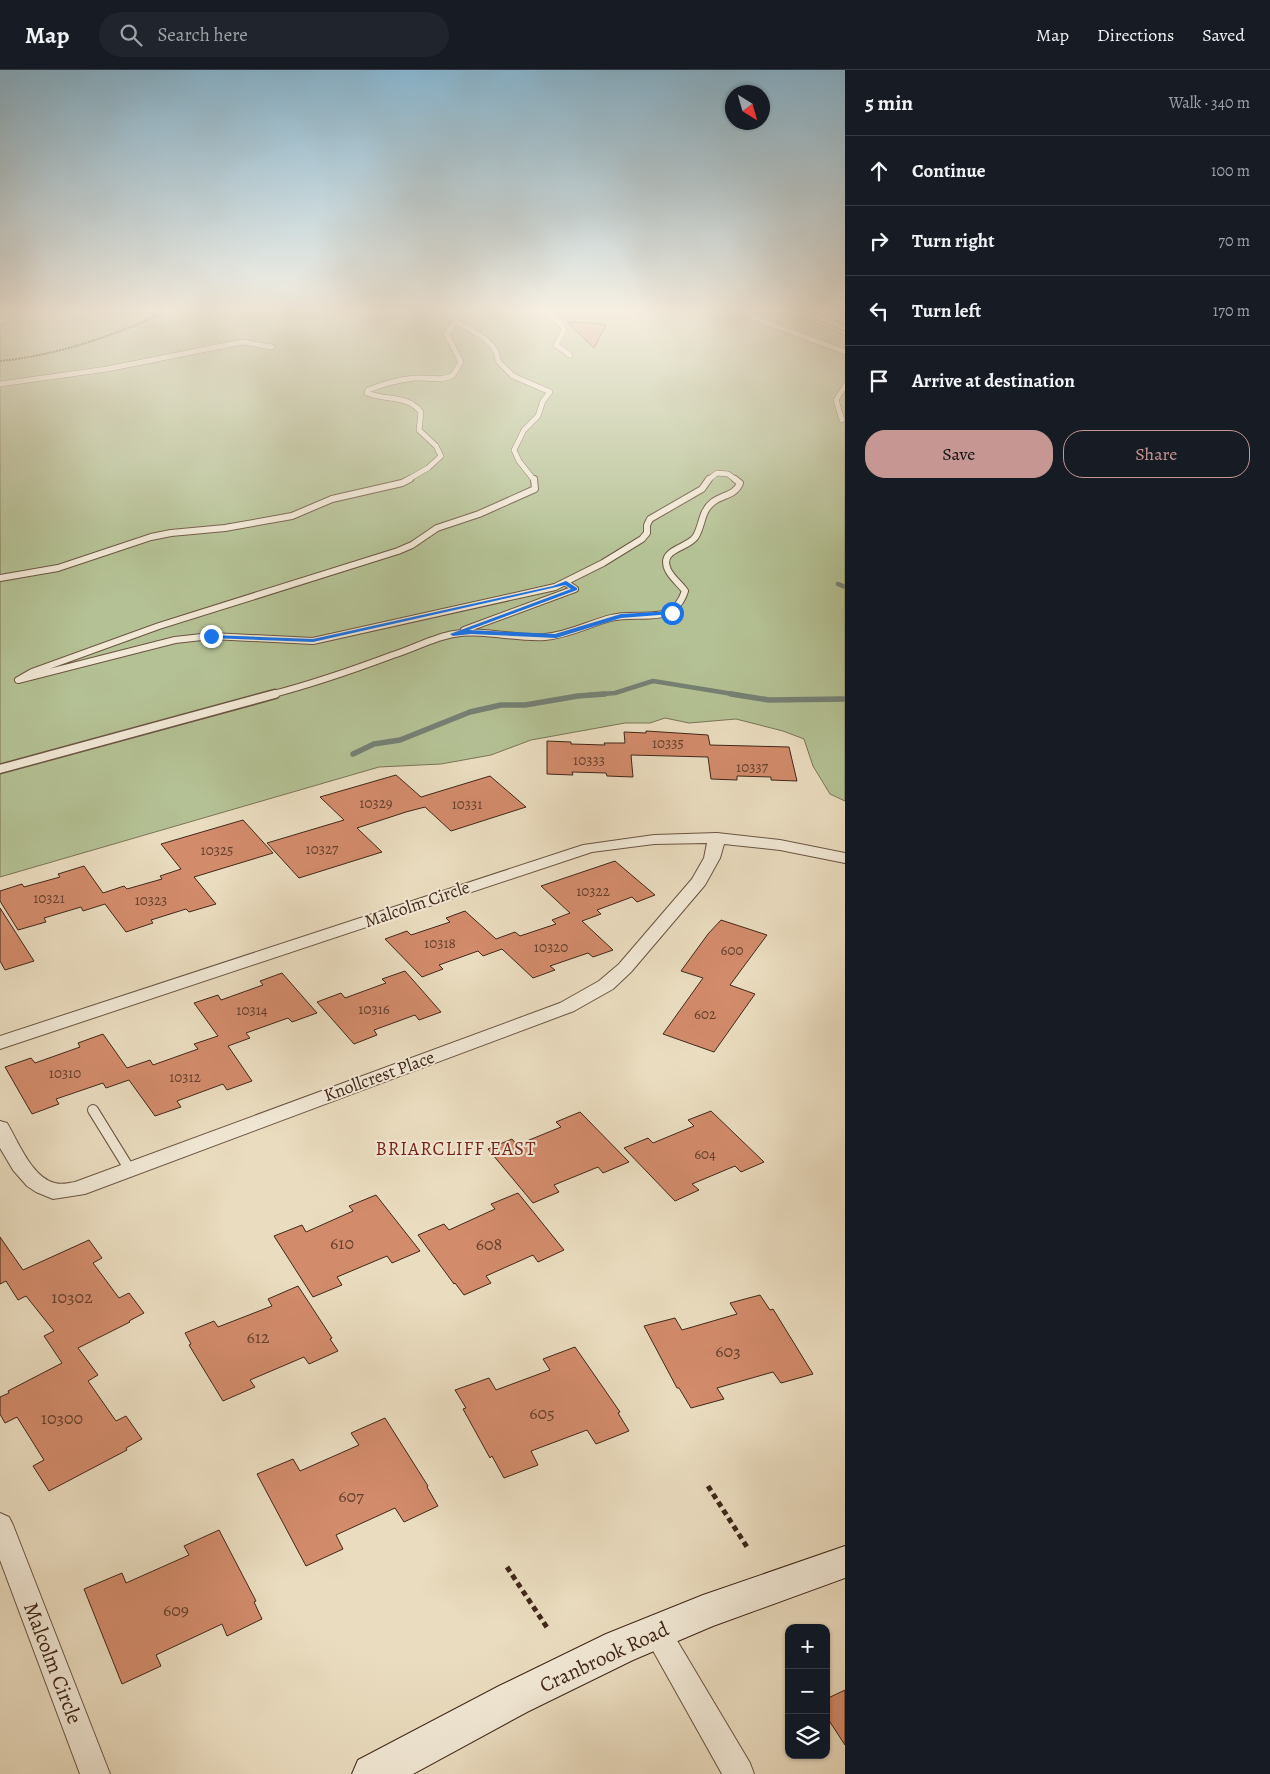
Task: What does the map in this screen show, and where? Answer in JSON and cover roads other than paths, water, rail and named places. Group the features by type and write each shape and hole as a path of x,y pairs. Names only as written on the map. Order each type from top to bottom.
{"street":[{"name":"Knollcrest Place","path":"0,1128 25,1170 38,1182 54,1191 77,1189 567,1007 606,985 625,968 699,881 712,858 717,838"},
{"name":"Malcolm Circle","path":"0,1043 589,848 627,841 744,839 797,847 845,858"},
{"name":"Malcolm Circle","path":"0,1525 95,1774"},
{"name":"Cranbrook Road","path":"372,1774 505,1704 656,1631 783,1583 845,1562"},
{"path":"656,1631 739,1774"}],"lane":[{"path":"0,578 58,568 171,533 225,528 292,516 332,499 402,483 413,478 442,456 436,446 418,430 421,412 416,404 409,401 372,395 367,392"},
{"path":"453,634 471,632 556,636 621,616 672,613 679,608 685,591 682,584 668,572 666,564 668,556 673,549 689,542 695,536 702,514 709,506 735,492 739,488 740,483 728,474 712,476 702,490 650,519 647,525 647,533 642,539 566,583 555,587 333,637 296,641 211,636 175,640 18,680 32,672 160,626 398,551 412,545 437,528 479,514 535,489 534,478 516,458 514,450 524,430 538,416 543,401 549,392"},
{"path":"841,392 836,400 842,420"},
{"path":"0,769 285,691 347,672 575,589 566,583"},
{"path":"93,1110 130,1170"}],"waterway":[{"path":"838,584 845,587"},
{"path":"589,695 615,693 653,681 739,695"},
{"path":"353,754 374,744 400,740 470,712 501,705 525,705 578,696 605,694"},
{"path":"731,694 769,700 845,699"}],"district":[{"name":"BRIARCLIFF EAST","path":"456,1149"}]}
